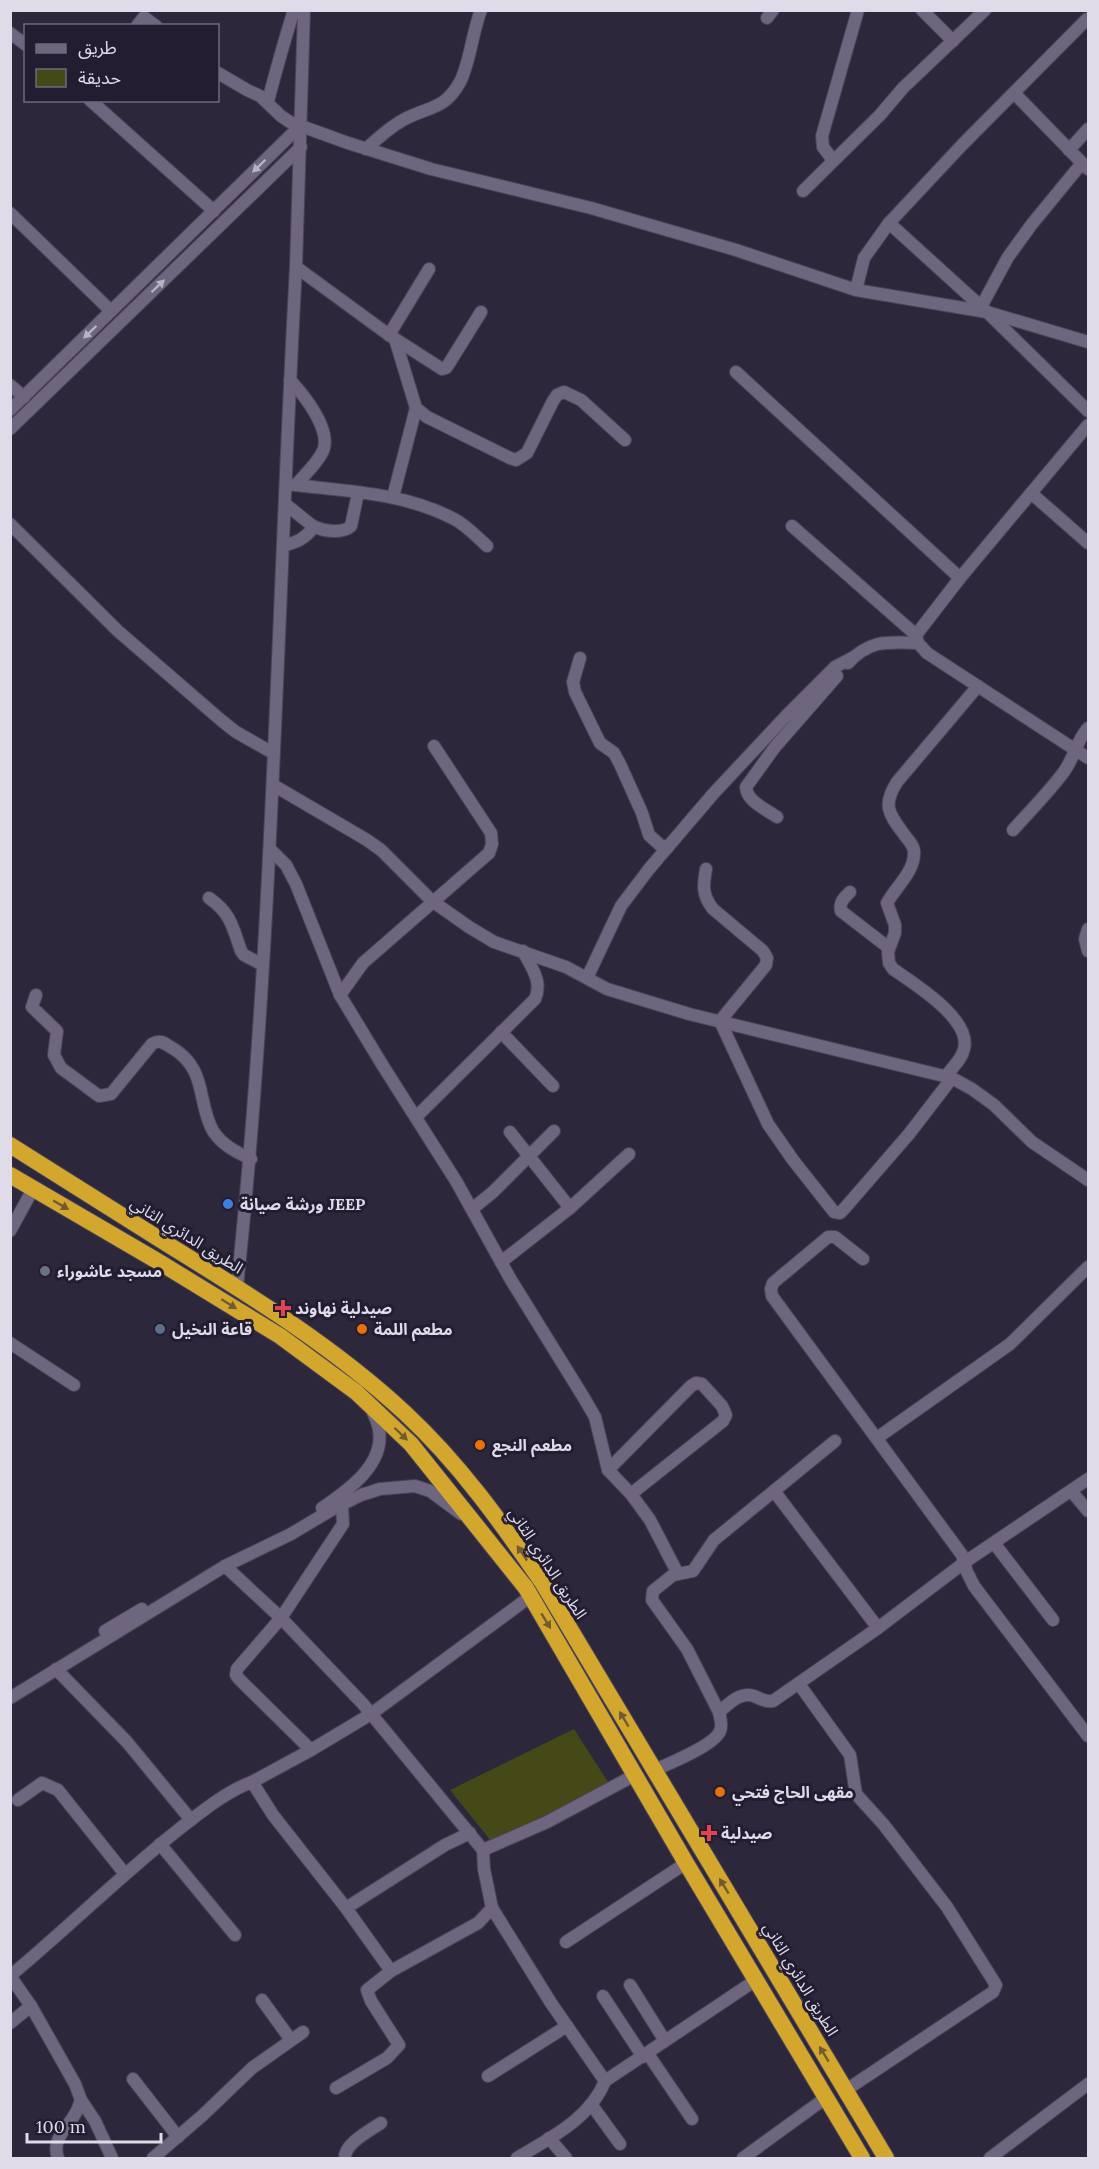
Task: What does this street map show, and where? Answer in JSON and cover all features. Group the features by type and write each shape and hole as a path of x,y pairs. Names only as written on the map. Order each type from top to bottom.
{"highway":[{"name":"الطريق الدائري الثاني","path":"10,1145 288,1320 405,1412 459,1470 507,1530 542,1582 886,2158"},
{"name":"الطريق الدائري الثاني","path":"10,1175 280,1336 321,1365 369,1404 411,1444 531,1596 686,1863 862,2158"}],"street":[{"path":"268,101 278,70 280,51 294,10"},
{"path":"237,1287 250,1159 267,918 285,504 291,485 290,380 301,147 304,10"},
{"path":"366,148 404,119 434,109 451,96 464,74 473,30 481,10"},
{"path":"833,160 823,147 822,136 858,10"},
{"path":"922,10 953,41"},
{"path":"803,191 880,115 903,88 985,10"},
{"path":"856,290 864,258 889,223 1084,17"},
{"path":"10,33 24,44"},
{"path":"219,74 268,101 281,116 366,148 431,169 530,192 695,238 856,290 984,310 1089,342"},
{"path":"984,310 1008,257 1032,224 1085,166 1014,93"},
{"path":"92,102 214,211"},
{"path":"10,410 301,125"},
{"path":"1069,150 1089,129"},
{"path":"10,429 301,147"},
{"path":"10,213 111,311"},
{"path":"889,223 1089,411"},
{"path":"296,267 392,337 442,369 446,368 481,312"},
{"path":"429,269 392,337 416,408 427,417 516,460 527,453 553,401 557,395 564,392 581,400 625,440"},
{"path":"736,372 960,578"},
{"path":"290,380 307,398 316,416 325,444 322,453 291,485"},
{"path":"10,385 24,397"},
{"path":"393,497 416,408"},
{"path":"587,978 621,906 649,869 713,794 835,667 877,643 917,639 960,578 1089,425"},
{"path":"291,485 393,497 435,510 457,520 487,546"},
{"path":"1031,492 1089,543"},
{"path":"285,504 314,527 341,532 351,526 358,493"},
{"path":"10,524 118,631 222,721 236,732 273,753"},
{"path":"792,526 917,639 927,653 1089,758"},
{"path":"284,545 303,538 314,527"},
{"path":"580,658 573,682 576,692 600,743 614,753 620,764 642,813 649,835 653,841 668,847"},
{"path":"777,817 750,799 746,793 746,787 775,747 852,658"},
{"path":"720,1021 768,1124 834,1212 840,1213 909,1134 949,1077 964,1050 960,1025 951,1014 893,969 887,958 895,933 895,925 887,903 915,855 914,848 891,814 887,802 897,782 978,686"},
{"path":"1012,830 1062,774 1078,742 1089,728"},
{"path":"340,995 363,963 489,853 492,844 491,833 434,746"},
{"path":"273,785 367,840 381,850 432,901 494,942 566,967 623,995 949,1077 972,1089 994,1105 1032,1142 1089,1180"},
{"path":"270,849 286,865 296,884 340,995 472,1209 501,1262 595,1417 608,1470 631,1494 650,1520 678,1574"},
{"path":"706,869 703,892 706,901 763,951 767,958 766,965 720,1021"},
{"path":"850,892 842,899 841,911 889,948"},
{"path":"209,898 219,904 230,918 244,955 263,965"},
{"path":"1089,929 1085,939 1089,951"},
{"path":"416,1117 535,999 539,990 537,979 523,951"},
{"path":"36,995 32,1007 57,1031 54,1055 56,1063 89,1090 99,1096 111,1094 152,1044 157,1041 162,1042 181,1054 194,1070 200,1082 207,1116 214,1132 234,1151 250,1159"},
{"path":"501,1032 553,1086"},
{"path":"472,1209 493,1192 554,1131"},
{"path":"510,1132 570,1208"},
{"path":"501,1262 570,1208 579,1197 629,1154"},
{"path":"10,1231 33,1189"},
{"path":"863,1259 835,1238 828,1237 773,1283 771,1289 776,1303 962,1555 974,1586 1089,1736"},
{"path":"877,1438 1010,1344 1089,1267"},
{"path":"10,1343 74,1385"},
{"path":"608,1470 691,1386 696,1383 702,1384 723,1406 726,1415 723,1421 631,1494"},
{"path":"10,1692 122,1620 302,1522 329,1504 367,1471 377,1455 379,1431 369,1404"},
{"path":"655,1770 713,1740 721,1730 719,1712 687,1649 652,1600 652,1591 678,1574 693,1571 714,1540 835,1441"},
{"path":"719,1712 733,1700 744,1695 773,1701 878,1628 965,1563 1089,1479"},
{"path":"10,1698 225,1566 291,1534 342,1505 380,1489 415,1486 430,1491 480,1530"},
{"path":"774,1491 878,1628"},
{"path":"1072,1492 1089,1511"},
{"path":"311,1750 236,1675 240,1664 281,1618 343,1524 342,1505"},
{"path":"994,1543 1053,1620"},
{"path":"225,1566 281,1618 371,1714 483,1850 484,1869 492,1908 516,1949 605,2081"},
{"path":"112,2158 75,2084 31,2006 10,1976 125,1874 191,1820 231,1792 311,1750 371,1714 531,1596"},
{"path":"56,1669 127,1742 191,1820"},
{"path":"799,1684 850,1755 856,1794 884,1825 946,1906 996,1985 993,1992 846,2090"},
{"path":"483,1850 547,1822 635,1775"},
{"path":"252,1782 273,1815 346,1908 391,1971"},
{"path":"18,1800 42,1783 58,1790 125,1874"},
{"path":"346,1908 445,1845 470,1833"},
{"path":"160,1844 235,1935"},
{"path":"567,1942 686,1863"},
{"path":"336,2088 387,2058 398,2048 399,2042 366,1992 368,1988 391,1971 478,1923 492,1908"},
{"path":"517,2158 573,2123 600,2093 605,2081 756,1980"},
{"path":"630,1985 665,2041"},
{"path":"603,1996 692,2119"},
{"path":"262,2000 291,2040"},
{"path":"10,2023 31,2006"},
{"path":"488,2076 567,2026"},
{"path":"153,2158 252,2068 303,2032"},
{"path":"133,2079 178,2137"},
{"path":"990,2158 1089,2084"},
{"path":"742,2158 827,2097"},
{"path":"58,2158 56,2152 58,2139 62,2130 75,2115 81,2100"},
{"path":"591,2104 620,2144"},
{"path":"345,2158 346,2152 353,2143 381,2123"},
{"path":"549,2138 566,2158"}],"green space":[{"path":"574,1729 610,1785 496,1842 491,1841 450,1790"}],"place":[{"name":"ورشة صيانة JEEP","path":"228,1204"},
{"name":"مسجد عاشوراء","path":"45,1271"},
{"name":"صيدلية نهاوند","path":"283,1308"},
{"name":"قاعة النخيل","path":"160,1329"},
{"name":"مطعم اللمة","path":"362,1329"},
{"name":"مطعم النجع","path":"480,1445"},
{"name":"مقهى الحاج فتحي","path":"720,1792"},
{"name":"صيدلية","path":"709,1833"}]}
